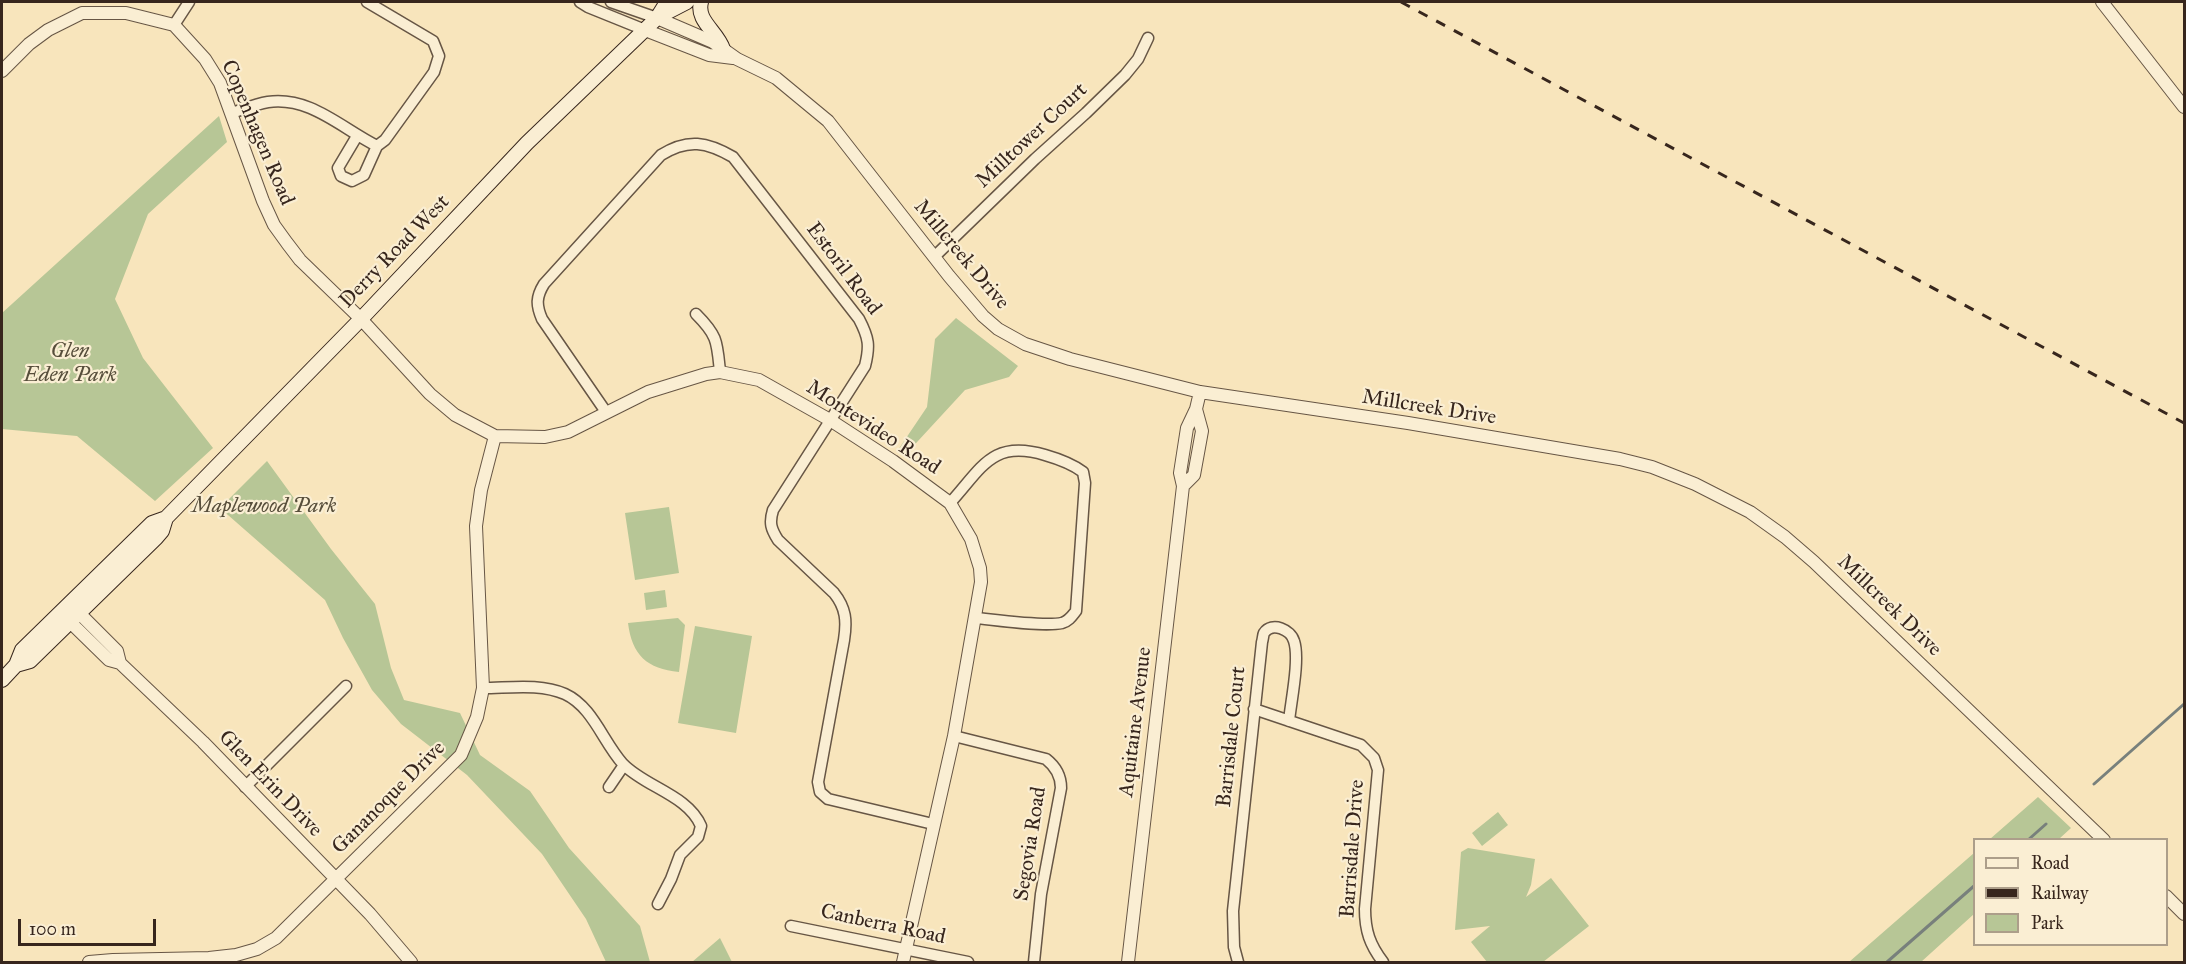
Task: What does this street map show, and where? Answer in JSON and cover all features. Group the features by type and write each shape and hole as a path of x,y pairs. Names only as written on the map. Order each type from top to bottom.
{"main road":[{"name":"Derry Road West","path":"2,680 16,665 22,650 71,613 152,523 166,518 361,319 527,142 657,18 667,2"},
{"name":"Derry Road West","path":"657,18 687,2"},
{"path":"701,2 700,13 720,38 723,49"}],"street":[{"path":"2,70 30,44 81,7 126,13 174,25 189,2"},
{"path":"357,136 339,168 341,176 352,181 364,175 377,146 386,140 434,72 439,56 433,41 367,2"},
{"name":"Millcreek Drive","path":"580,2 709,55 737,59"},
{"name":"Millcreek Drive","path":"611,2 657,18 713,42 737,59 776,78 828,121 983,316 998,329 1025,344 1070,359 1200,392 1408,423 1620,459 1652,467 1695,484 1750,512 1785,537 1814,562 2102,838"},
{"path":"2102,2 2184,107"},
{"name":"Copenhagen Road","path":"174,25 205,59 219,83 274,225 300,260 361,319"},
{"name":"Milltower Court","path":"934,257 1125,75 1138,59 1148,38"},
{"path":"232,113 267,102 291,101 307,105 377,146"},
{"name":"Estoril Road","path":"606,412 542,319 537,296 544,284 661,155 673,147 692,143 716,148 733,157 859,320 868,336 865,366 773,510 770,521 778,540 834,593 845,612 844,640 818,782 820,792 828,799 933,824"},
{"path":"696,314 717,339 720,372"},
{"name":"Montevideo Road","path":"361,319 430,394 455,415 495,436 545,437 568,432 648,392 706,374 720,372 759,380 830,420 893,461 950,503 969,533 980,568 981,582 954,736 903,963"},
{"name":"Aquitaine Avenue","path":"1128,963 1183,486 1180,473 1187,428 1196,409 1200,392"},
{"name":"Gananoque Drive","path":"89,963 112,960 209,958 246,953 276,938 461,755 477,717 483,688 476,526 481,490 495,436"},
{"path":"950,503 991,458 1002,451 1017,449 1031,451 1071,463 1083,472 1076,611 1069,620 1049,624 976,618"},
{"name":"Glen Erin Drive","path":"71,613 109,660 120,663 203,742 370,914 411,963"},
{"name":"Barrisdale Court","path":"1238,963 1234,947 1233,910 1264,633 1271,628 1279,628 1288,632 1294,639 1296,655 1288,721"},
{"path":"245,787 346,686"},
{"path":"483,688 537,687 564,694 583,708 624,765 695,812 701,826 698,837 680,855 658,904"},
{"name":"Barrisdale Drive","path":"1254,709 1361,745 1374,758 1378,770 1365,926 1372,948 1383,963"},
{"name":"Segovia Road","path":"954,736 1046,759 1061,779 1041,894 1034,963"},
{"path":"609,787 624,765"},
{"path":"2168,898 2184,914"},
{"name":"Canberra Road","path":"791,926 968,963"}],"green space":[{"name":"Glen Eden Park","path":"219,116 227,142 148,214 115,299 143,358 213,448 155,501 77,436 2,429 2,313"},
{"path":"956,318 1018,366 1009,377 965,390 906,454 898,450 927,407 935,339"},
{"name":"Maplewood Park","path":"267,461 331,549 375,604 391,668 404,700 460,713 480,755 530,791 569,848 640,926 650,962 606,962 586,919 542,854 467,775 401,724 372,690 325,600 220,508"},
{"path":"669,507 679,573 635,580 625,513"},
{"path":"665,590 667,607 646,610 644,593"},
{"path":"678,618 685,625 679,672 658,668 643,658 633,644 628,623"},
{"path":"695,626 752,636 736,733 678,723"},
{"path":"2038,797 2071,828 2060,838 1991,838"},
{"path":"1498,812 1508,825 1482,846 1472,833"},
{"path":"1468,848 1535,859 1531,885 1526,897 1551,878 1589,926 1543,962 1487,962 1471,942 1490,926 1455,930 1461,852"},
{"path":"1973,854 1973,915 1921,962 1849,962"},
{"path":"720,938 732,962 692,962"}],"waterway":[{"path":"2094,784 2184,704"},
{"path":"2030,838 2046,824"},
{"path":"1887,962 1973,887"}],"railway":[{"path":"1401,2 2184,423"}]}
